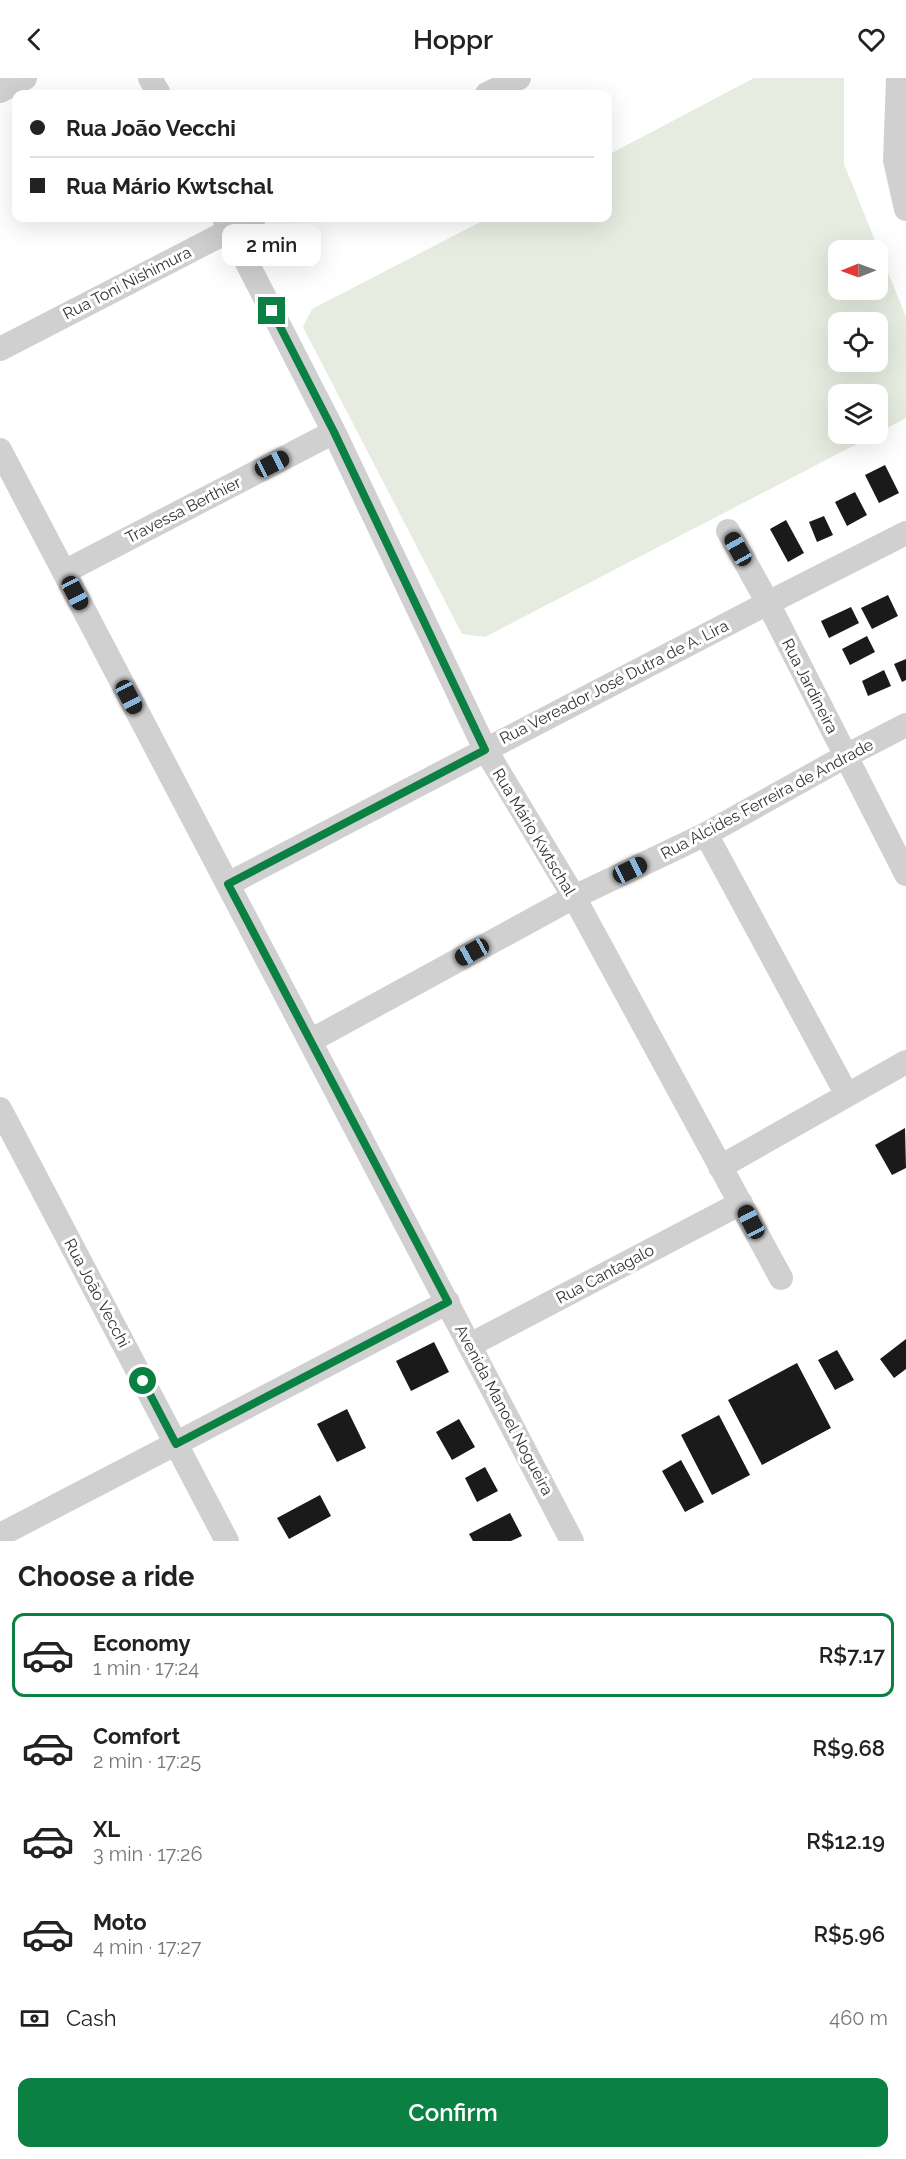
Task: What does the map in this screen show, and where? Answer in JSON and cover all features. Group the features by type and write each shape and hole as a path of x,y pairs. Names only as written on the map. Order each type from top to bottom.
{"street":[{"path":"0,91 25,78"},
{"path":"495,90 519,78"},
{"path":"898,78 895,160 906,209"},
{"name":"Rua Toni Nishimura","path":"0,349 227,224"},
{"name":"Rua Mário Kwtschal","path":"227,224 334,432 485,750 574,897 781,1278"},
{"name":"Travessa Berthier","path":"64,572 334,432"},
{"name":"Avenida Manoel Nogueira","path":"0,450 572,1541"},
{"name":"Rua Jardineira","path":"728,531 768,603 906,874"},
{"name":"Rua Vereador José Dutra de A. Lira","path":"228,884 906,533"},
{"name":"Rua Alcides Ferreira de Andrade","path":"310,1041 574,897 706,834 906,725"},
{"path":"706,834 847,1095"},
{"path":"720,1167 906,1062"},
{"name":"Rua João Vecchi","path":"0,1109 227,1541"},
{"name":"Rua Cantagalo","path":"470,1345 741,1203"},
{"path":"0,1535 448,1302"}],"shaded area":[{"path":"754,78 844,78 844,164 875,240 828,240 828,300 888,300 888,273 906,317 906,418 888,428 888,384 828,384 828,444 857,444 485,637 462,634 303,327 312,309 480,222 612,222 612,153"}],"building":[{"path":"885,465 899,493 879,503 865,475"},
{"path":"855,492 867,515 847,526 835,502"},
{"path":"824,516 833,535 817,542 809,522"},
{"path":"786,520 804,553 788,562 770,529"},
{"path":"888,595 898,616 872,629 861,608"},
{"path":"851,607 859,623 829,638 821,621"},
{"path":"867,636 875,652 850,665 842,649"},
{"path":"906,659 906,680 902,682 894,664"},
{"path":"884,670 891,686 868,696 862,681"},
{"path":"905,1128 906,1168 892,1175 875,1145"},
{"path":"906,1339 906,1369 894,1378 880,1359"},
{"path":"434,1342 449,1372 411,1391 396,1361"},
{"path":"837,1350 854,1380 835,1390 818,1360"},
{"path":"797,1363 831,1428 762,1465 728,1400"},
{"path":"347,1409 366,1448 337,1462 317,1424"},
{"path":"719,1415 750,1475 712,1495 681,1435"},
{"path":"459,1419 475,1447 452,1460 436,1432"},
{"path":"681,1460 704,1502 685,1512 662,1471"},
{"path":"485,1467 498,1491 477,1502 465,1478"},
{"path":"320,1495 331,1516 289,1539 277,1518"},
{"path":"510,1513 522,1536 511,1541 473,1541 469,1534"}],"route":[{"path":"143,1381 176,1444 448,1302 228,884 485,750 334,432 272,311"}]}
